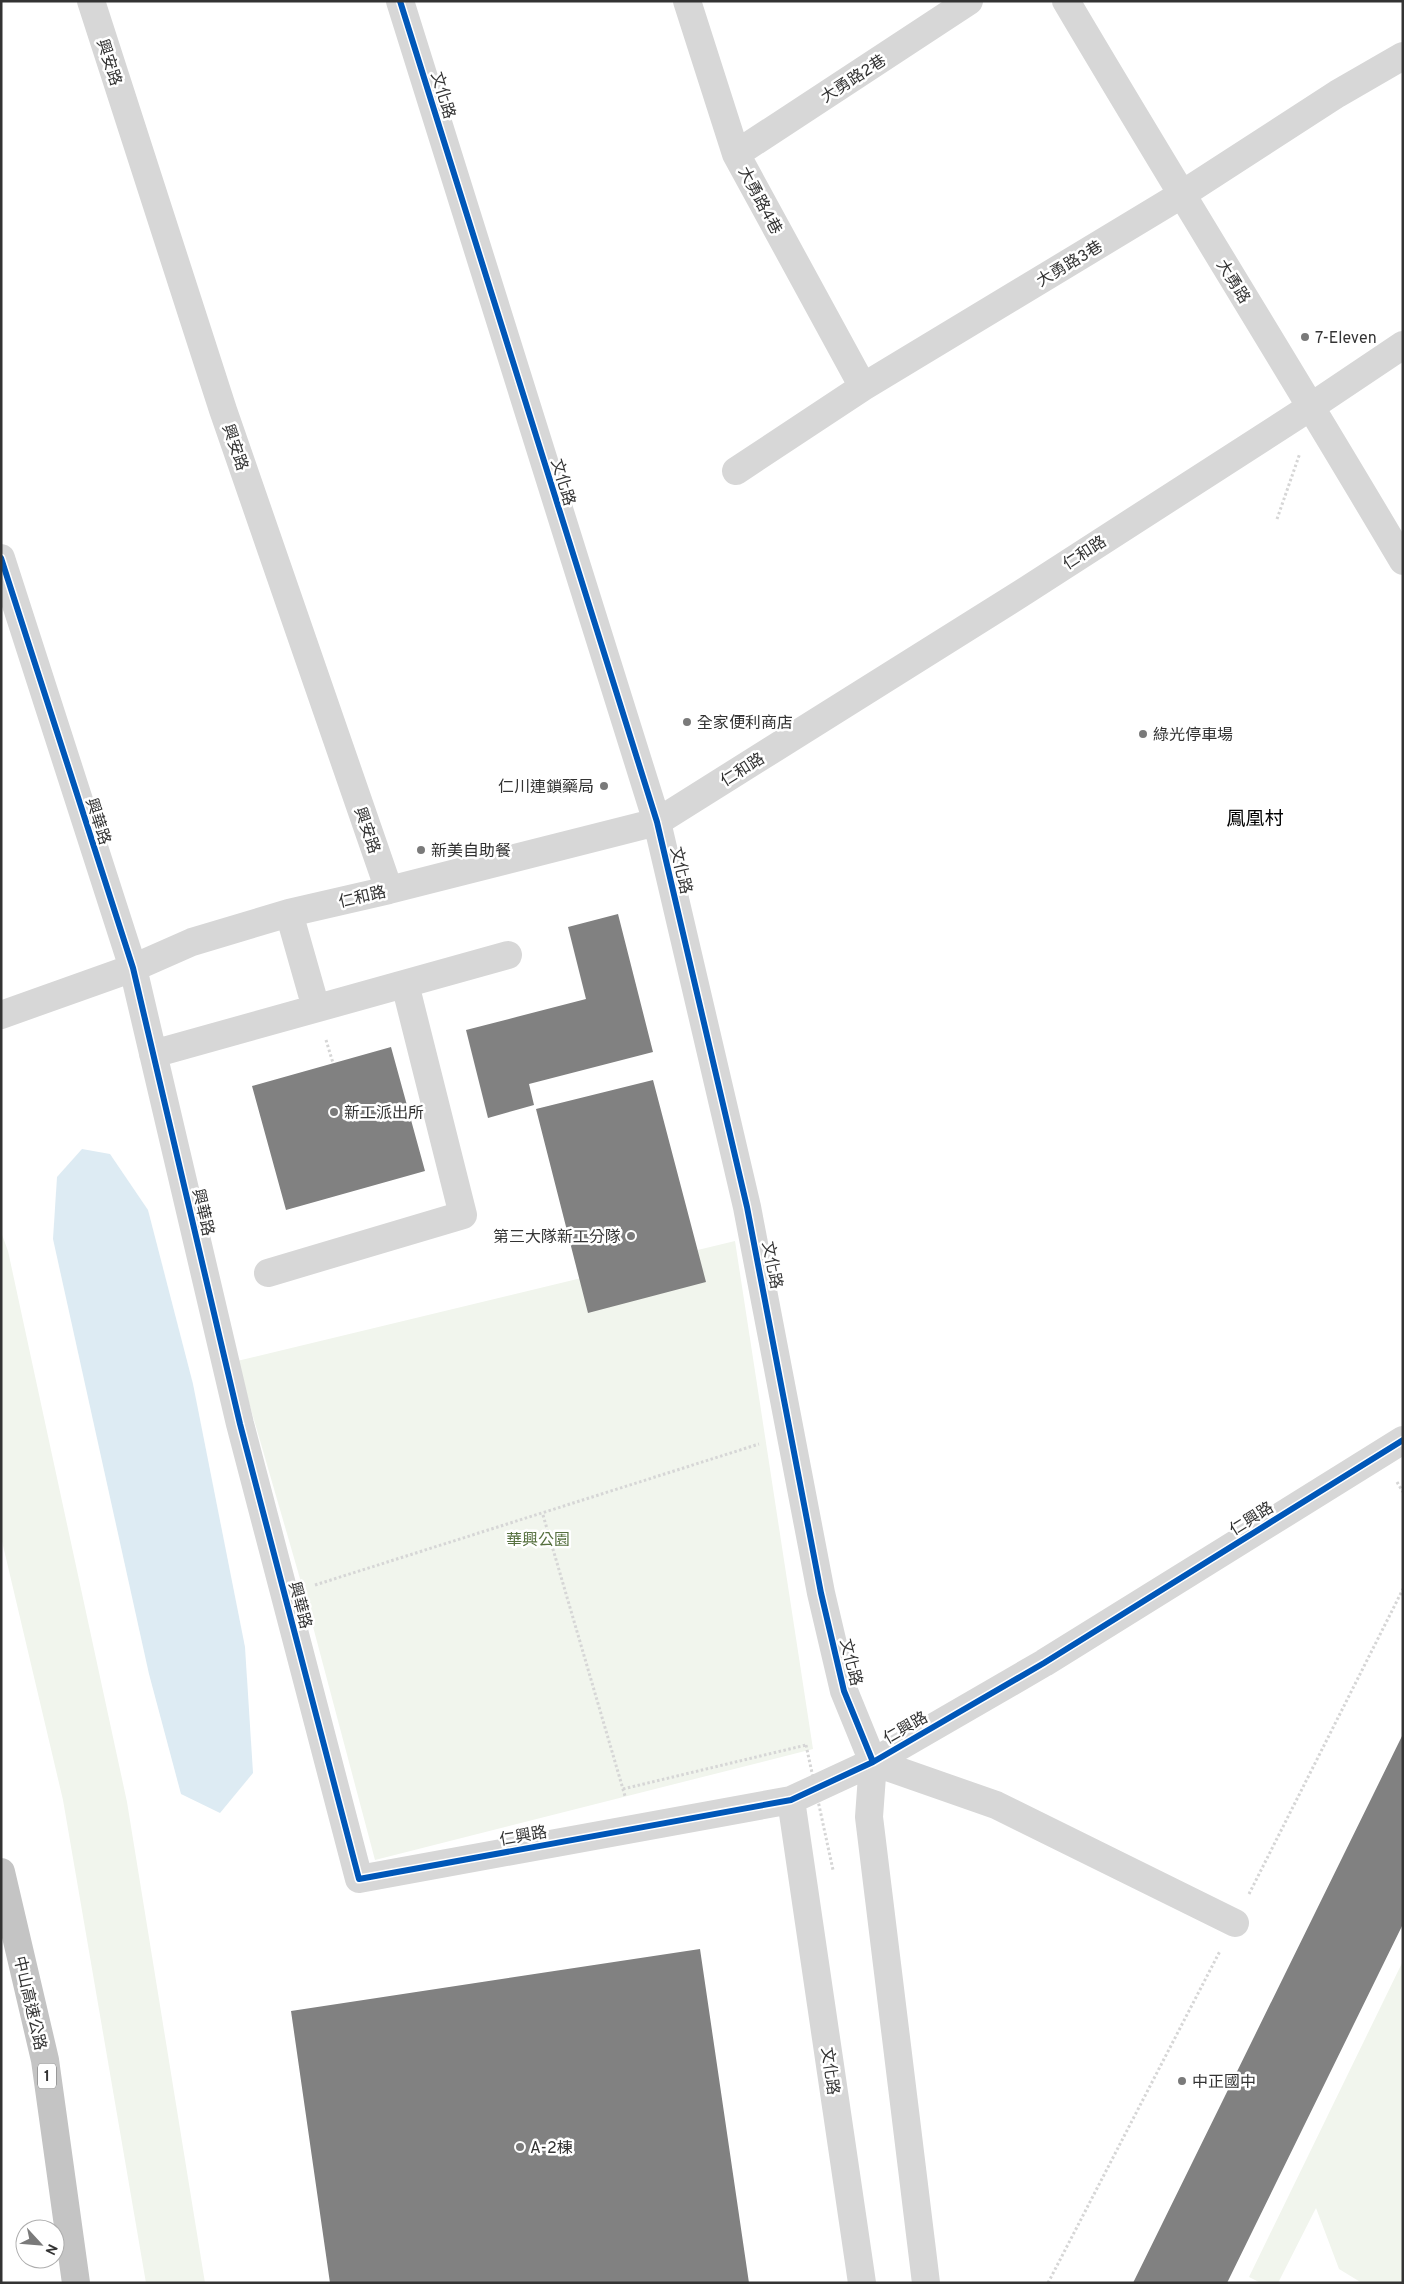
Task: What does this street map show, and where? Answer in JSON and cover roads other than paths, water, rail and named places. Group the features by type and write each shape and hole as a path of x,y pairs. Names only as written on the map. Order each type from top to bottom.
{"highway":[{"name":"中山高速公路","path":"1,1872 45,2060 76,2283"}],"street":[{"name":"興安路","path":"91,1 223,410 389,890"},
{"name":"文化路","path":"400,1 656,822 747,1207 821,1593 844,1691 873,1762"},
{"name":"大勇路4巷","path":"687,1 736,154 863,387"},
{"name":"大勇路2巷","path":"736,154 969,1"},
{"name":"大勇路","path":"1066,1 1181,195 1312,406 1403,561"},
{"name":"大勇路3巷","path":"736,471 863,387 1181,195 1337,94 1403,56"},
{"name":"仁和路","path":"1,1015 133,968 192,942 289,912 389,890 656,822 1025,591 1403,345"},
{"name":"興華路","path":"1,558 133,968 240,1424 359,1879"},
{"path":"289,912 316,1008"},
{"path":"153,1054 508,955"},
{"path":"268,1273 463,1215 405,984"},
{"name":"仁興路","path":"359,1879 791,1800 873,1762 1044,1664 1403,1440"},
{"path":"926,2283 869,1817 873,1762 996,1805 1235,1922"},
{"name":"文化路","path":"791,1800 862,2283"}],"place":[{"name":"7-Eleven","path":"1305,337"},
{"name":"全家便利商店","path":"687,722"},
{"name":"綠光停車場","path":"1143,734"},
{"name":"仁川連鎖藥局","path":"604,786"},
{"name":"新美自助餐","path":"421,850"},
{"name":"新工派出所","path":"334,1112"},
{"name":"第三大隊新工分隊","path":"631,1236"},
{"name":"中正國中","path":"1182,2081"},
{"name":"A-2棟","path":"520,2147"}],"district":[{"name":"鳳凰村","path":"1255,818"}],"park label":[{"name":"華興公園","path":"538,1539"}]}
